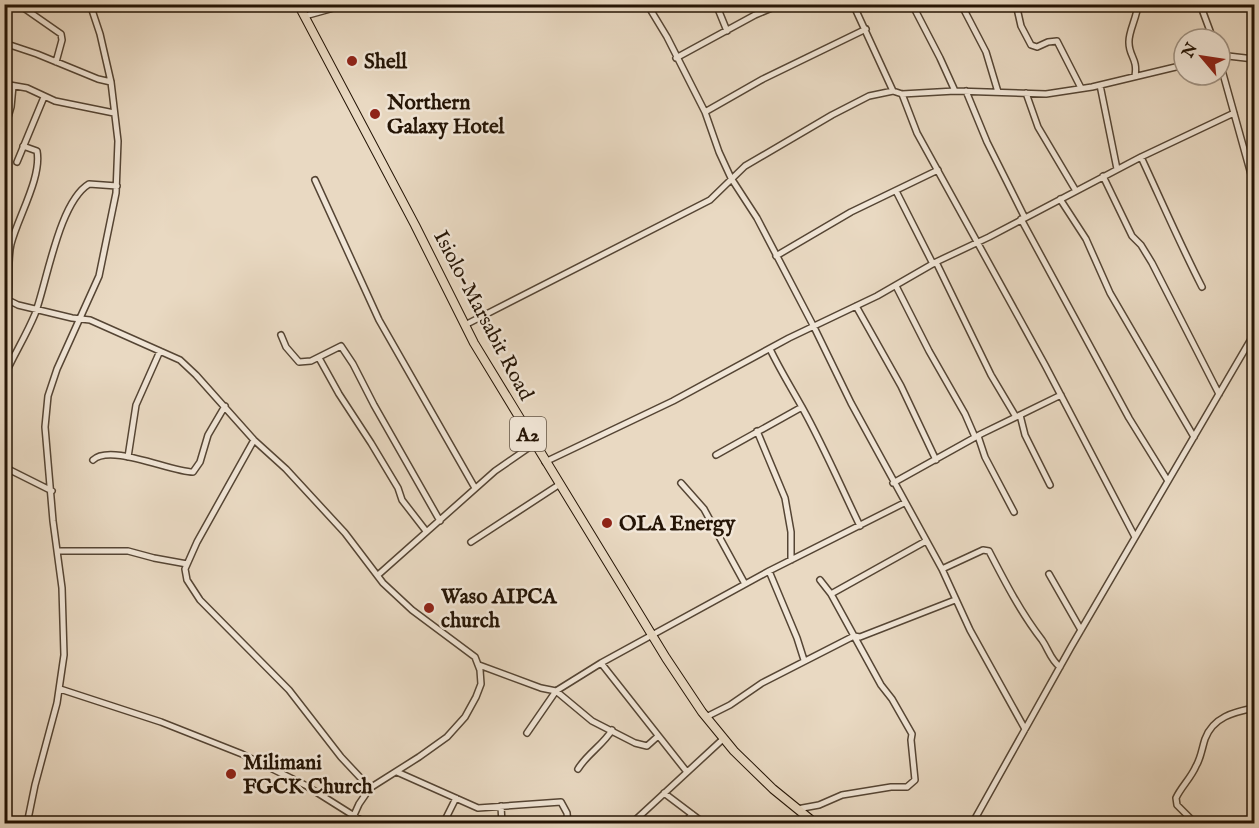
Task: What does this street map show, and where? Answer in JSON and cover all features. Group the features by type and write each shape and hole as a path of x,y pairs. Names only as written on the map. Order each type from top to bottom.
{"highway":[{"name":"Isiolo-Marsabit Road","path":"298,4 415,225 474,343 652,634 723,739 745,763 816,824"}],"street":[{"path":"18,4 61,34 61,46 56,62"},
{"path":"27,824 60,689 64,632 45,428 48,396 57,369 95,289 102,269 117,186 118,141 111,82 100,34 90,4"},
{"path":"305,16 348,4"},
{"path":"646,4 705,112 731,178 757,218 851,404 904,504 942,569 955,600 1025,729"},
{"path":"716,4 727,31"},
{"path":"853,4 893,91"},
{"path":"912,4 955,91"},
{"path":"961,4 986,52 998,92"},
{"path":"1016,4 1021,26 1031,45 1038,47 1057,41 1081,88"},
{"path":"1135,76 1137,65 1128,44 1138,4"},
{"path":"1200,4 1209,27"},
{"path":"676,58 777,5"},
{"path":"705,112 763,79 866,29"},
{"path":"4,43 111,82"},
{"path":"1232,56 1254,59"},
{"path":"465,325 710,200 731,178 754,161 869,96 893,91 902,94 955,91 1059,93 1172,68"},
{"path":"4,84 27,88 60,102 114,113"},
{"path":"1100,85 1117,169"},
{"path":"4,131 11,107 13,86"},
{"path":"1227,87 1254,185"},
{"path":"966,91 1023,218 1129,418 1168,481"},
{"path":"1026,93 1038,126 1076,191"},
{"path":"902,94 917,133 1061,395 1135,537"},
{"path":"17,162 44,97"},
{"path":"545,462 673,401 1117,169 1234,113"},
{"path":"23,146 36,150 38,158 30,191 11,244 6,299 18,305 72,318 81,317 175,357 190,369 254,440 303,487 345,533 378,574 383,584 404,603 466,649 475,657 479,665 480,689 465,717 447,737 370,788 359,804 350,824"},
{"path":"1141,157 1202,287"},
{"path":"777,256 851,212 938,170"},
{"path":"1103,177 1132,236 1142,245 1152,262 1219,394"},
{"path":"315,180 379,320 475,488"},
{"path":"4,377 37,308 60,230 73,203 83,188 89,184 117,186"},
{"path":"896,191 991,375 1018,416 1050,485"},
{"path":"1060,199 1086,239 1110,292 1194,436"},
{"path":"896,286 965,414 1014,512"},
{"path":"856,306 896,377 936,460"},
{"path":"281,334 286,347 297,361 304,362 319,358 341,346 346,351 440,520"},
{"path":"972,824 1081,630 1254,334"},
{"path":"770,349 781,374 802,407 860,526"},
{"path":"128,457 136,408 160,351"},
{"path":"319,358 398,488 402,500 426,531"},
{"path":"893,483 976,436 1061,395"},
{"path":"93,460 101,455 145,459 186,472 195,472 208,435 225,406"},
{"path":"716,454 802,407"},
{"path":"757,431 785,498 791,532 791,560"},
{"path":"254,440 215,507 187,564 187,580 195,595 289,690 341,757 370,788"},
{"path":"378,574 495,471 534,444"},
{"path":"4,467 52,491"},
{"path":"471,542 561,483"},
{"path":"681,483 704,509 745,584"},
{"path":"527,733 556,691 601,663 769,571 904,504"},
{"path":"831,594 926,541"},
{"path":"942,569 983,550 990,551 1009,590 1047,648 1051,660 1060,667"},
{"path":"57,551 128,551 187,564"},
{"path":"769,571 804,660"},
{"path":"1049,574 1081,630"},
{"path":"797,809 842,795 891,787 907,787 915,780 912,734 892,699 881,685 831,594 820,580"},
{"path":"706,717 804,660 854,636 860,637 955,600"},
{"path":"601,663 687,772"},
{"path":"479,665 541,688 556,691 592,721 644,746 657,736"},
{"path":"60,689 161,722 242,754 305,785 367,824"},
{"path":"1196,824 1177,805 1176,798 1196,767 1206,736 1211,728 1225,716 1254,708"},
{"path":"578,769 586,758 606,741 612,730"},
{"path":"631,824 723,739"},
{"path":"397,772 478,808 561,802 567,813 568,824"},
{"path":"664,793 705,824"},
{"path":"442,824 456,798"},
{"path":"501,806 502,824"},
{"path":"684,824 692,814"}],"place":[{"name":"Shell","path":"352,61"},
{"name":"Northern Galaxy Hotel","path":"375,114"},
{"name":"OLA Energy","path":"607,523"},
{"name":"Waso AIPCA church","path":"429,608"},
{"name":"Milimani FGCK Church","path":"231,774"}]}
